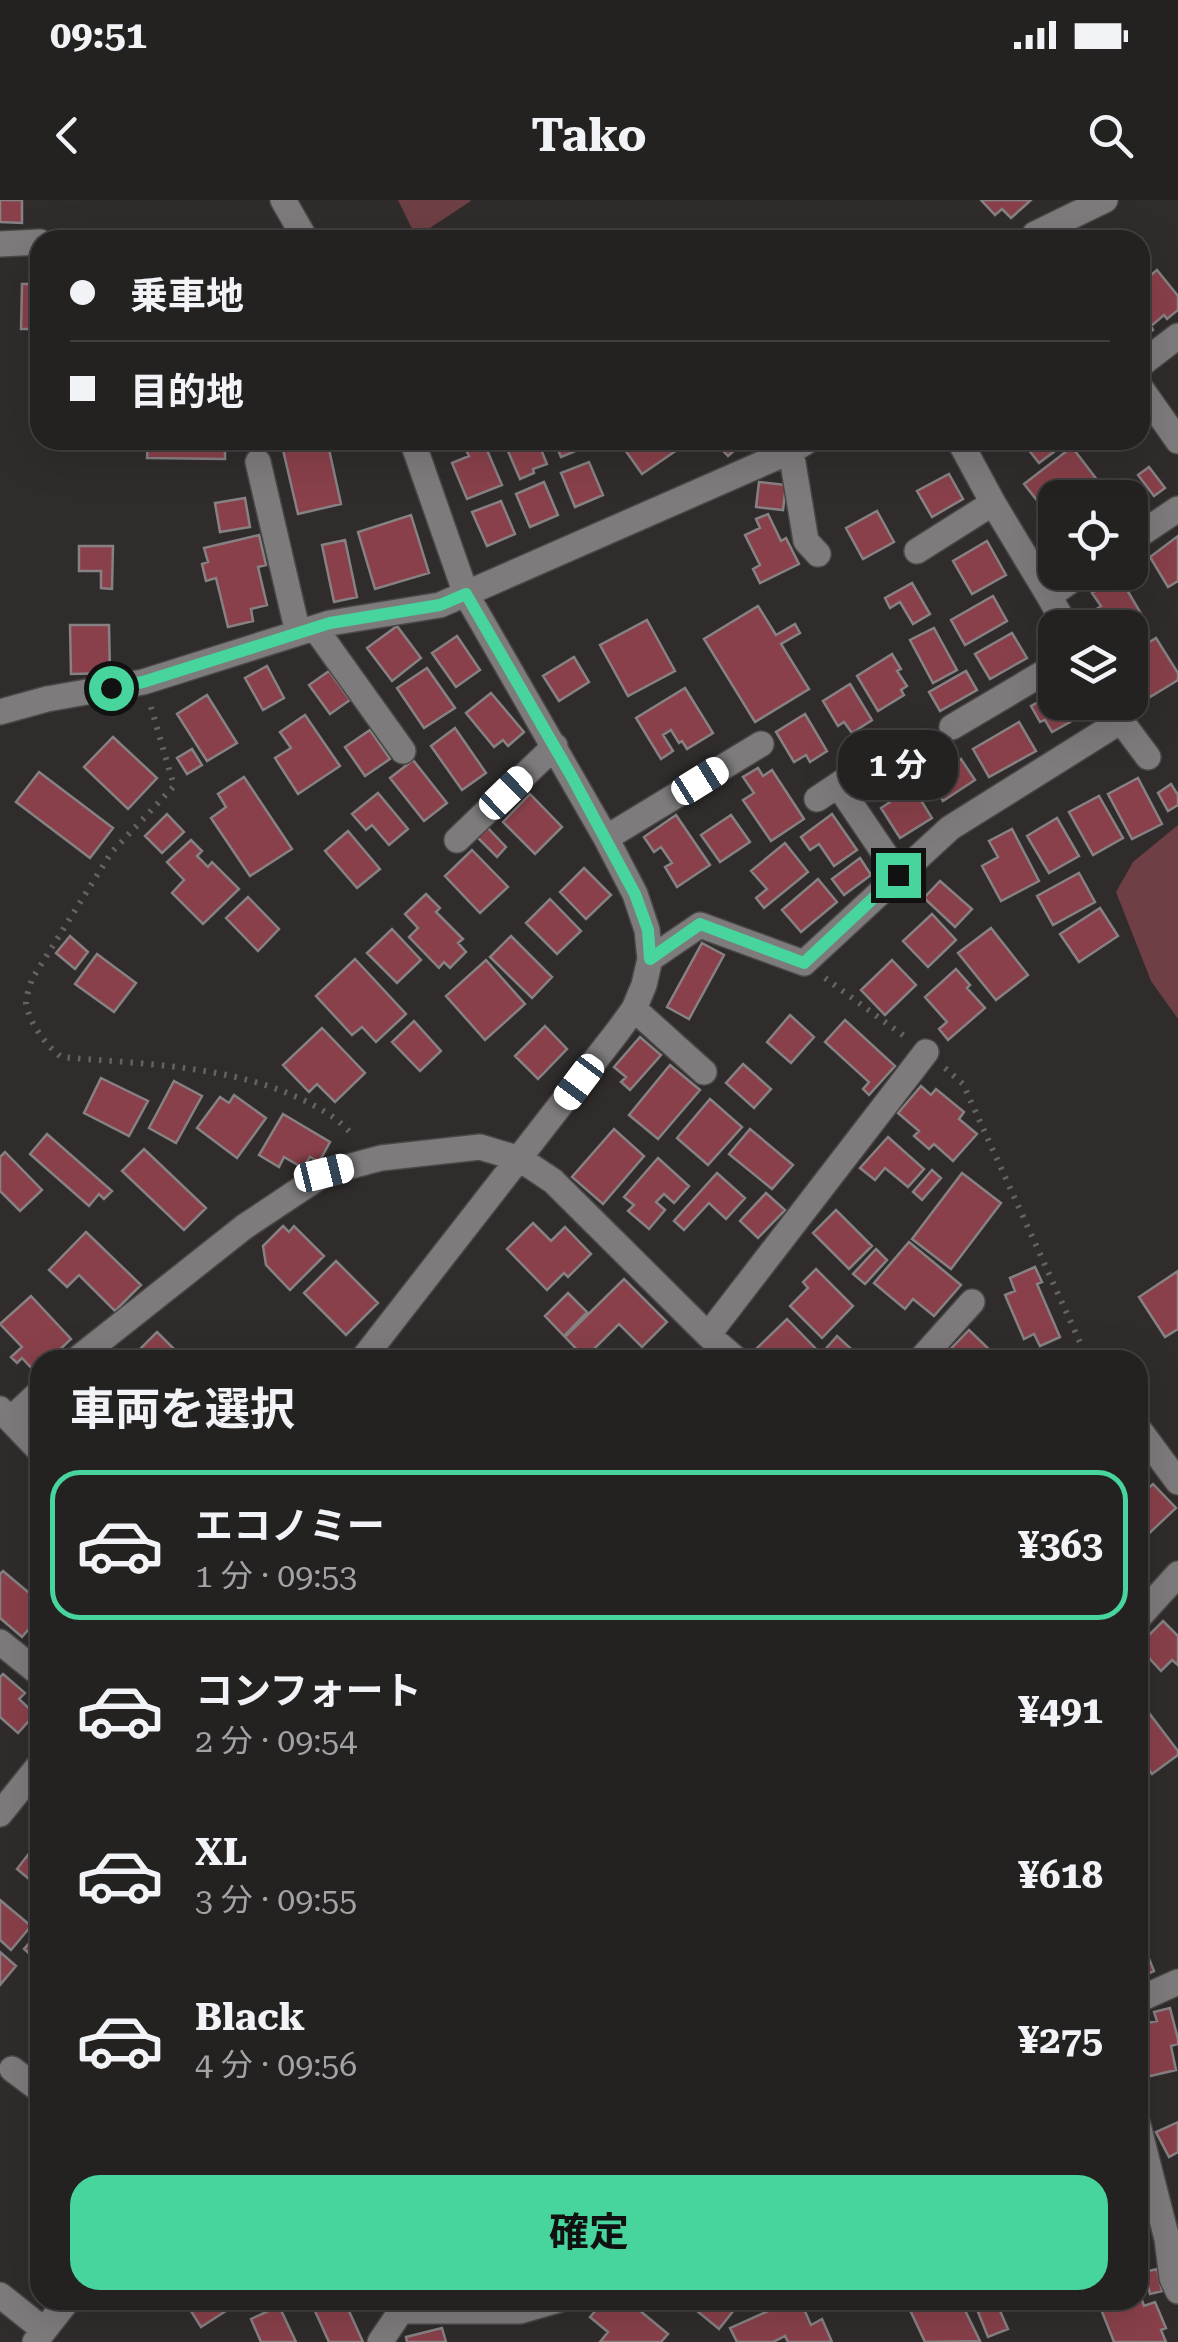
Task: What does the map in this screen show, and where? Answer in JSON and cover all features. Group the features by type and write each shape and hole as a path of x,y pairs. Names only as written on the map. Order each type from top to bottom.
{"street":[{"path":"283,200 300,230"},
{"path":"1043,230 1105,200"},
{"path":"0,244 30,242"},
{"path":"1150,357 1178,336"},
{"path":"1150,401 1178,441"},
{"path":"370,1350 634,1008 650,959 648,930 635,894 466,594 416,450"},
{"path":"0,712 46,699 143,682 330,623 440,605 791,450"},
{"path":"800,450 806,540 818,554"},
{"path":"964,450 1056,610"},
{"path":"258,462 306,630 403,751"},
{"path":"917,550 992,503"},
{"path":"1148,529 1178,509"},
{"path":"1048,596 1057,590"},
{"path":"952,727 1038,676"},
{"path":"650,959 700,924 804,963 950,828 1105,720"},
{"path":"1122,720 1148,757"},
{"path":"606,838 762,744"},
{"path":"456,840 555,746"},
{"path":"887,752 828,792 898,875"},
{"path":"634,1008 704,1072"},
{"path":"708,1335 926,1052"},
{"path":"89,1350 244,1227 324,1173 381,1158 480,1147 520,1158 552,1181 725,1350"},
{"path":"929,1350 972,1302"},
{"path":"30,1398 5,1414 30,1440"},
{"path":"1148,1442 1178,1482"},
{"path":"1148,1607 1178,1574"},
{"path":"0,1642 30,1666"},
{"path":"5,1796 30,1773"},
{"path":"1148,1995 1178,1981"},
{"path":"12,2069 30,2082"},
{"path":"1148,2163 1178,2292"},
{"path":"0,2295 39,2336 60,2310"},
{"path":"380,2342 398,2310"}],"path":[{"path":"143,682 174,786 111,853 32,979 26,1001 32,1020 49,1048 62,1057 215,1072 284,1092 330,1115 381,1158"},
{"path":"804,963 926,1052 963,1084 1083,1350"}],"shaded area":[{"path":"398,200 471,201 427,230 413,230"},
{"path":"1178,825 1178,1019 1151,981 1116,892 1133,862"}],"building":[{"path":"0,200 22,200 22,223 0,222"},
{"path":"981,200 1031,200 1011,218 1002,209 995,215"},
{"path":"1157,270 1178,296 1178,310 1167,319 1164,315 1151,326 1150,332 1150,276"},
{"path":"22,284 30,284 30,329 21,329"},
{"path":"147,450 225,450 225,459 147,458"},
{"path":"283,450 329,450 341,504 298,514"},
{"path":"466,450 487,450 502,485 467,499 452,463 469,456"},
{"path":"507,450 541,450 547,464 520,479"},
{"path":"558,450 578,450 561,457"},
{"path":"625,450 677,450 642,474"},
{"path":"1029,450 1056,450 1039,463"},
{"path":"1068,450 1074,450 1097,480 1038,480 1038,502 1024,484"},
{"path":"589,462 603,495 575,507 561,473"},
{"path":"1149,467 1165,488 1154,496 1148,480 1138,475"},
{"path":"949,474 963,499 932,517 917,491"},
{"path":"544,482 558,515 530,527 516,494"},
{"path":"759,482 786,485 783,510 756,507"},
{"path":"245,498 250,527 220,532 215,503"},
{"path":"501,501 515,534 487,546 472,512"},
{"path":"877,511 894,542 863,559 846,528"},
{"path":"768,514 781,541 786,538 799,564 760,583 753,569 760,565 745,535 760,528 756,519"},
{"path":"411,515 429,573 375,589 358,532"},
{"path":"259,535 266,565 258,567 267,605 251,609 253,621 228,627 216,578 206,581 202,564 208,562 204,548"},
{"path":"1178,536 1178,581 1168,587 1150,557"},
{"path":"345,540 357,597 334,602 322,545"},
{"path":"987,541 1006,575 972,594 953,561"},
{"path":"79,546 113,546 112,589 101,588 101,571 79,571"},
{"path":"912,583 930,614 913,624 900,602 890,608 885,598"},
{"path":"1127,590 1139,610 1095,610 1101,606 1092,593"},
{"path":"993,596 1007,621 965,645 951,620"},
{"path":"758,606 776,635 795,624 800,633 781,644 809,689 755,722 704,639"},
{"path":"647,620 675,671 628,696 600,645"},
{"path":"70,625 109,625 110,673 71,674"},
{"path":"397,626 421,658 392,681 367,648"},
{"path":"934,628 957,670 933,683 910,640"},
{"path":"1012,633 1027,658 990,679 975,654"},
{"path":"457,636 480,670 456,687 432,653"},
{"path":"1156,638 1178,673 1178,680 1150,697 1148,694 1148,643"},
{"path":"892,654 907,686 901,690 904,695 878,711 857,676"},
{"path":"574,657 589,682 559,701 543,676"},
{"path":"267,666 284,698 263,710 245,678"},
{"path":"427,668 455,708 424,728 397,688"},
{"path":"329,671 350,700 330,714 309,685"},
{"path":"966,671 977,690 940,711 929,692"},
{"path":"850,684 872,720 852,733 844,722 838,726 823,701"},
{"path":"685,688 713,733 687,749 671,730 663,735 673,751 661,759 636,718"},
{"path":"491,693 524,732 508,746 503,740 494,747 466,713"},
{"path":"207,695 237,743 207,761 177,714"},
{"path":"805,714 827,751 810,762 806,755 794,762 776,732"},
{"path":"305,715 340,766 298,794 275,758 291,748 280,732"},
{"path":"1045,720 1069,720 1070,722 1052,732"},
{"path":"1019,722 1036,751 989,777 973,749"},
{"path":"455,728 486,773 462,790 431,746"},
{"path":"370,730 390,759 365,776 345,747"},
{"path":"113,737 157,778 128,809 84,767"},
{"path":"192,749 202,765 187,774 177,758"},
{"path":"944,749 953,764 961,759 975,780 943,801 920,764"},
{"path":"413,760 447,803 424,821 390,778"},
{"path":"758,768 763,776 772,770 804,819 771,841 743,800 754,793 743,777"},
{"path":"39,772 113,828 90,858 16,802"},
{"path":"244,777 292,849 250,876 211,818 226,807 218,794"},
{"path":"907,778 932,818 900,838 881,808 890,802 884,793"},
{"path":"1138,778 1162,824 1132,839 1108,794"},
{"path":"1171,784 1178,795 1178,805 1168,811 1158,793"},
{"path":"378,793 408,829 389,845 372,825 366,830 352,814"},
{"path":"530,794 562,827 535,854 503,822"},
{"path":"1099,796 1123,838 1093,855 1069,812"},
{"path":"167,814 184,832 162,853 145,836"},
{"path":"832,814 857,850 834,866 819,844 810,850 801,837"},
{"path":"676,815 710,865 677,887 665,867 672,863 661,847 654,852 644,837"},
{"path":"731,815 750,842 720,862 701,835"},
{"path":"1057,818 1079,856 1049,873 1027,836"},
{"path":"487,827 506,847 497,857 477,837"},
{"path":"1012,829 1039,881 1001,901 982,866 998,857 989,841"},
{"path":"348,831 380,869 357,888 325,851"},
{"path":"191,840 202,851 197,856 208,867 212,862 239,889 203,924 172,893 184,880 167,862"},
{"path":"785,843 808,872 764,908 756,898 767,889 751,871"},
{"path":"472,850 508,887 480,913 445,876"},
{"path":"860,858 871,875 844,895 832,879"},
{"path":"584,868 611,895 586,919 560,892"},
{"path":"1079,873 1095,902 1053,925 1037,896"},
{"path":"818,879 837,902 801,932 782,910"},
{"path":"940,881 972,909 955,927 924,898"},
{"path":"426,894 440,908 436,912 463,939 458,943 466,952 450,968 444,962 439,968 409,937 418,928 405,914"},
{"path":"248,897 279,929 258,951 226,918"},
{"path":"550,899 581,931 557,954 526,923"},
{"path":"1100,908 1118,936 1079,962 1060,934"},
{"path":"932,914 956,940 928,967 903,941"},
{"path":"991,928 1028,975 996,1000 958,953"},
{"path":"392,929 421,960 397,983 367,953"},
{"path":"70,936 88,952 75,969 56,953"},
{"path":"511,936 552,977 532,998 490,957"},
{"path":"702,943 724,955 689,1019 667,1007"},
{"path":"97,954 136,983 114,1012 75,984"},
{"path":"355,959 406,1014 376,1042 362,1027 352,1035 316,996"},
{"path":"486,960 525,1004 485,1040 446,996"},
{"path":"892,960 916,985 885,1015 861,990"},
{"path":"956,969 985,1008 948,1040 939,1029 947,1022 925,997"},
{"path":"790,1015 814,1037 791,1063 767,1042"},
{"path":"845,1020 895,1066 869,1095 863,1089 869,1082 825,1042"},
{"path":"414,1021 441,1051 420,1071 392,1042"},
{"path":"545,1026 567,1049 538,1079 515,1056"},
{"path":"322,1028 365,1073 335,1102 317,1084 309,1092 283,1065"},
{"path":"640,1037 661,1055 630,1090 621,1082 626,1077 614,1067"},
{"path":"743,1064 771,1089 754,1108 726,1083"},
{"path":"670,1065 700,1090 658,1139 629,1115"},
{"path":"101,1078 148,1101 129,1136 84,1113"},
{"path":"174,1081 202,1096 176,1143 149,1128"},
{"path":"921,1086 931,1095 936,1089 964,1112 959,1119 977,1134 953,1161 934,1144 929,1149 914,1136 919,1131 898,1113"},
{"path":"234,1095 266,1118 237,1158 197,1128 220,1097 229,1103"},
{"path":"710,1099 742,1127 708,1165 677,1138"},
{"path":"283,1114 330,1142 319,1162 310,1157 303,1168 284,1157 279,1167 259,1155"},
{"path":"614,1129 644,1156 603,1204 572,1177"},
{"path":"750,1129 793,1165 772,1189 729,1154"},
{"path":"47,1134 112,1191 104,1199 99,1194 89,1206 30,1154"},
{"path":"888,1137 924,1169 908,1187 885,1168 875,1180 860,1168"},
{"path":"144,1149 206,1208 184,1230 122,1171"},
{"path":"5,1152 42,1190 20,1211 0,1191 0,1157"},
{"path":"658,1158 689,1186 674,1203 664,1194 656,1202 665,1210 649,1229 628,1211 634,1205 624,1197"},
{"path":"932,1170 941,1178 922,1200 913,1192"},
{"path":"717,1173 745,1198 726,1219 709,1203 684,1230 674,1221"},
{"path":"962,1173 1001,1203 951,1269 912,1239"},
{"path":"766,1193 785,1210 758,1238 740,1221"},
{"path":"836,1210 872,1246 849,1269 813,1233"},
{"path":"533,1223 551,1241 565,1227 591,1254 568,1277 564,1273 547,1290 507,1249"},
{"path":"283,1226 289,1232 294,1226 324,1256 290,1290 266,1265 263,1246"},
{"path":"86,1232 141,1285 115,1311 79,1275 67,1287 49,1270"},
{"path":"909,1242 961,1285 934,1316 913,1299 905,1309 874,1283"},
{"path":"876,1249 887,1260 865,1284 853,1274"},
{"path":"336,1261 378,1303 346,1335 304,1293"},
{"path":"1035,1267 1042,1282 1037,1284 1060,1337 1040,1346 1034,1334 1024,1339 1005,1295 1015,1291 1010,1278"},
{"path":"816,1269 853,1306 822,1338 790,1306 808,1288 803,1282"},
{"path":"1178,1271 1178,1329 1165,1337 1139,1297"},
{"path":"624,1279 667,1322 642,1347 619,1324 593,1350 577,1350 565,1337"},
{"path":"568,1293 587,1312 564,1336 545,1316"},
{"path":"31,1296 71,1339 59,1350 30,1350 30,1367 22,1358 17,1363 11,1357 22,1347 0,1324"},
{"path":"787,1319 817,1350 759,1350"},
{"path":"969,1330 990,1350 950,1350"},
{"path":"157,1332 175,1350 139,1350"},
{"path":"837,1336 852,1350 825,1350"},
{"path":"1153,1484 1176,1508 1148,1534 1148,1489"},
{"path":"3,1571 30,1594 30,1628 22,1637 0,1618"},
{"path":"1163,1621 1178,1636 1178,1665 1172,1660 1161,1671 1148,1657 1148,1636"},
{"path":"3,1674 25,1693 19,1699 30,1709 30,1720 18,1733 0,1717"},
{"path":"1148,1712 1178,1751 1152,1774 1148,1769"},
{"path":"30,1852 30,1880 17,1869"},
{"path":"0,1900 30,1927 11,1950 0,1940"},
{"path":"0,1952 16,1966 0,1985"},
{"path":"1170,2008 1178,2039 1178,2044 1171,2046 1176,2070 1148,2077 1148,2023 1157,2021 1154,2012"},
{"path":"1178,2122 1178,2152 1169,2157 1156,2132"},
{"path":"1157,2269 1162,2291 1150,2294 1148,2271"},
{"path":"1155,2302 1166,2328 1161,2330 1166,2342 1114,2342 1101,2310 1148,2310 1148,2305"},
{"path":"190,2310 227,2310 201,2327"},
{"path":"270,2310 281,2310 296,2342 261,2342 251,2319"},
{"path":"315,2310 349,2310 363,2342 329,2342"},
{"path":"596,2310 639,2310 668,2334 661,2342 600,2342 608,2332 590,2317"},
{"path":"696,2310 734,2310 719,2329"},
{"path":"770,2310 804,2310 811,2325 822,2319 832,2342 788,2342 785,2336 773,2342 737,2342 730,2328"},
{"path":"910,2310 965,2310 980,2341 925,2342"},
{"path":"1000,2310 1008,2329 988,2337 978,2312"},
{"path":"442,2328 446,2342 407,2342 406,2337"}],"route":[{"path":"111,688 143,682 330,623 440,605 466,594 635,894 648,930 650,959 700,924 804,963 898,875"}]}
